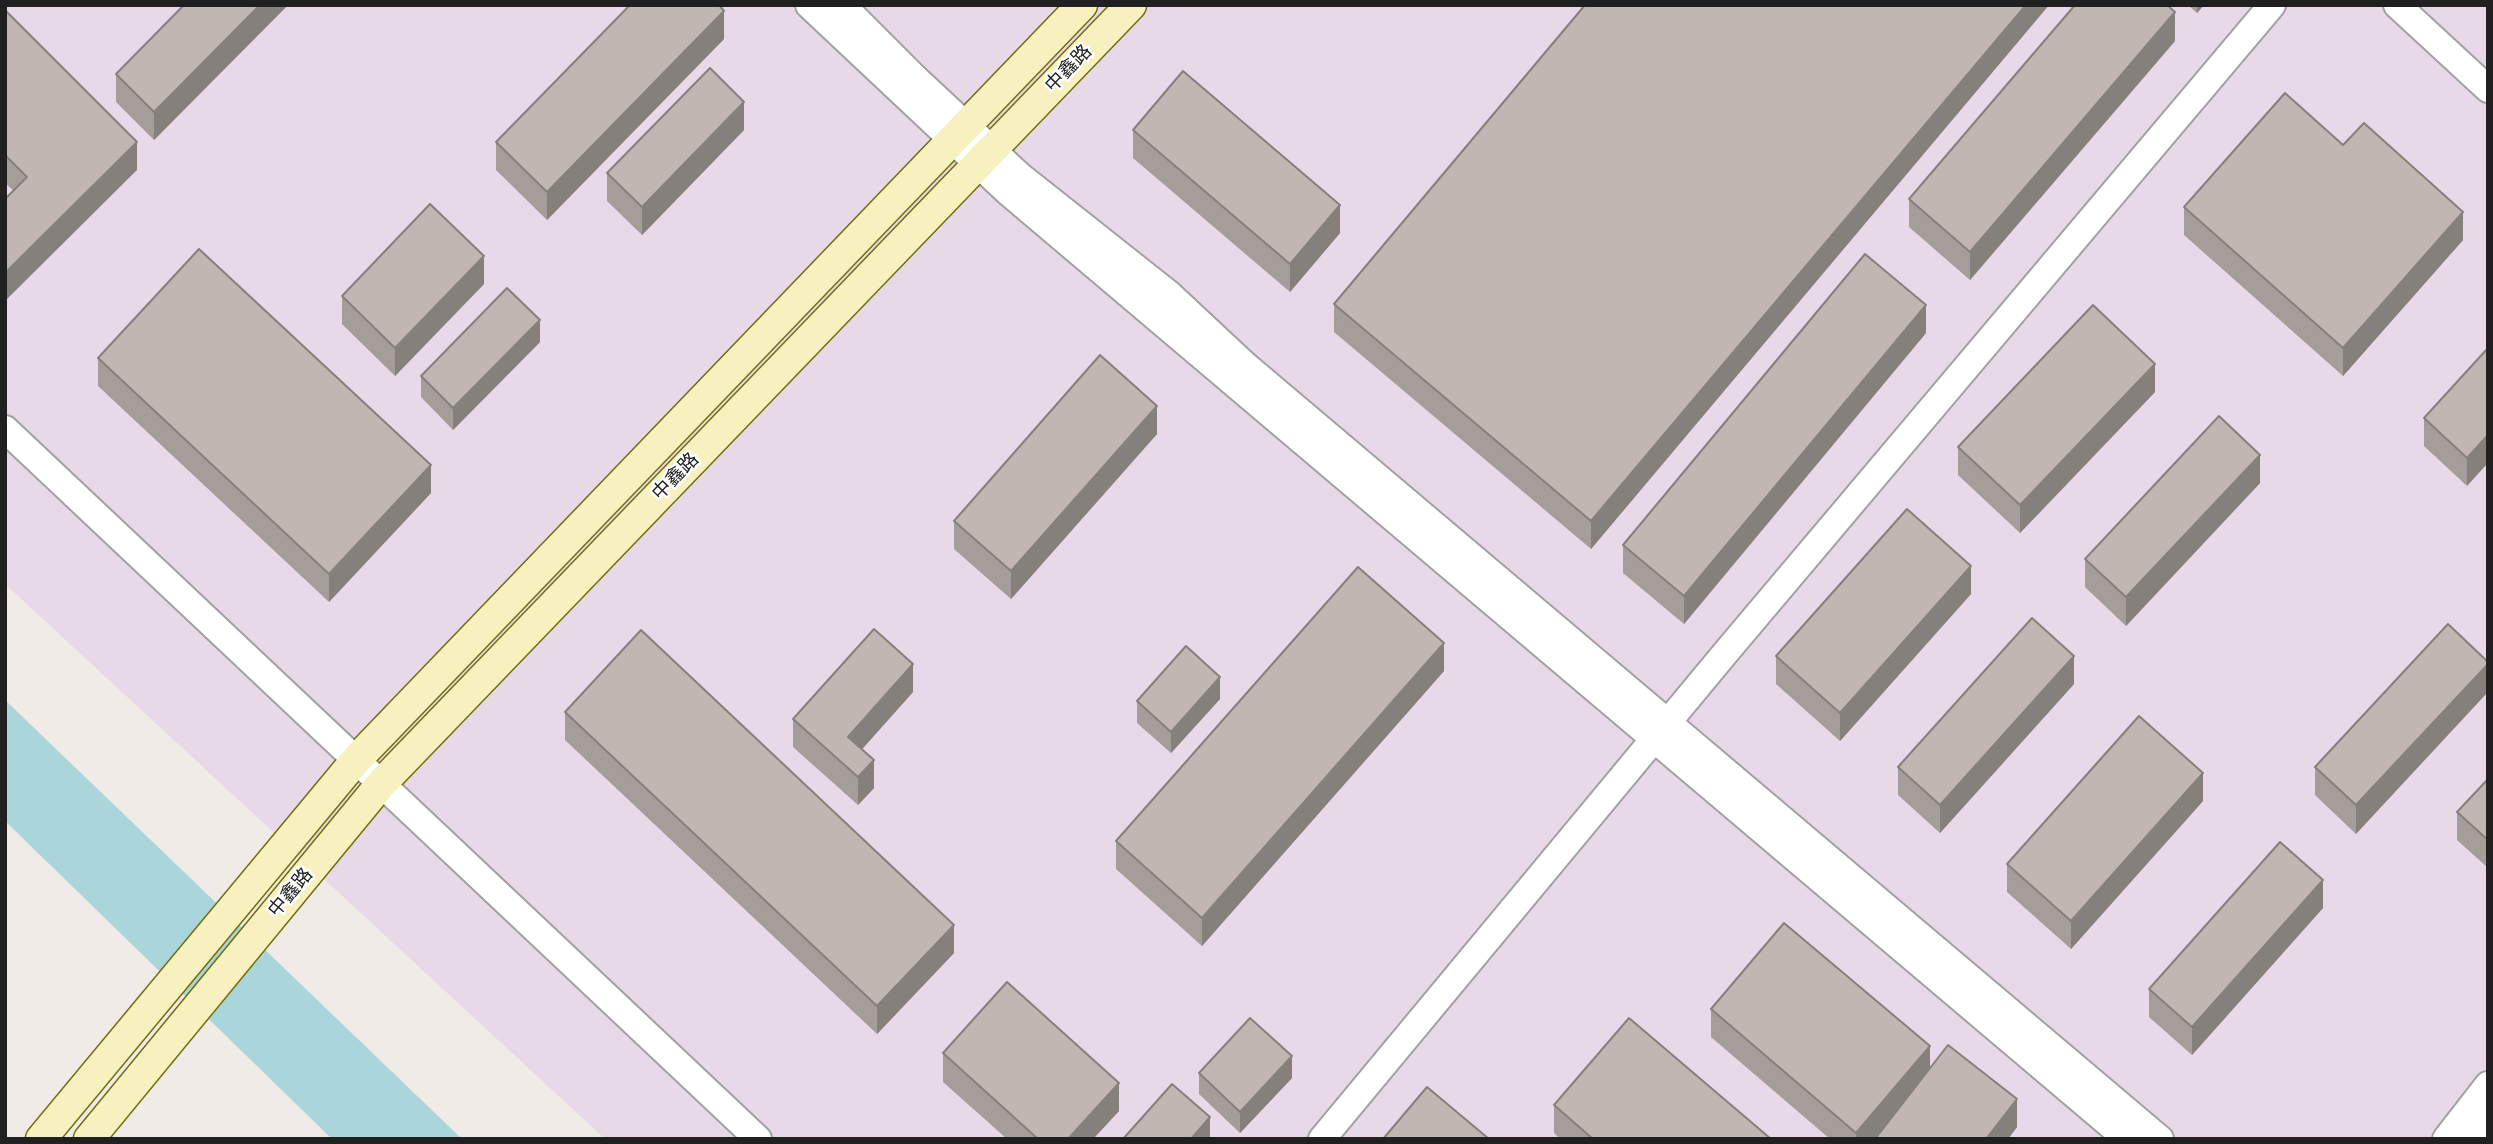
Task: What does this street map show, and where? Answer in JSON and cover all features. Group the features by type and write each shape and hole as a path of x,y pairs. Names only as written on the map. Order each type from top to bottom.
{"main road":[{"name":"中鑫路","path":"41,1139 356,760 1082,5"},
{"name":"中鑫路","path":"89,1139 381,784 1131,5"}],"street":[{"path":"809,5 984,156 1029,210 2160,1139"},
{"path":"842,5 959,133"},
{"path":"1322,1139 1661,730 2272,5"},
{"path":"2397,5 2488,89"},
{"path":"5,429 758,1139"},
{"path":"1661,730 2127,1139"},
{"path":"2446,1139 2488,1085"},
{"path":"2473,1139 2488,1120"}],"shaded area":[{"path":"5,5 2488,5 2488,1139 605,1139 5,584"}],"water":[{"path":"5,700 462,1139 332,1139 5,821"}],"building":[{"path":"184,5 260,5 154,112 116,74"},
{"path":"630,5 719,5 724,11 547,192 496,142"},
{"path":"1585,5 2026,5 1591,521 1334,304"},
{"path":"2075,5 2167,5 2175,12 1970,252 1909,199"},
{"path":"5,10 137,142 5,273 5,199 27,177 5,155"},
{"path":"710,68 744,102 642,207 607,173"},
{"path":"1183,71 1340,205 1290,264 1133,130"},
{"path":"2285,93 2343,145 2364,123 2463,212 2343,348 2184,207"},
{"path":"430,204 484,256 395,348 342,296"},
{"path":"199,249 431,465 329,574 98,358"},
{"path":"1865,254 1926,305 1684,596 1623,545"},
{"path":"507,288 540,320 453,408 421,376"},
{"path":"2093,305 2155,364 2020,505 1958,447"},
{"path":"2488,348 2488,435 2467,458 2424,418"},
{"path":"1100,355 1157,406 1011,571 954,521"},
{"path":"2219,416 2260,455 2126,597 2085,559"},
{"path":"1907,509 1971,566 1840,713 1776,656"},
{"path":"1358,567 1444,643 1202,918 1116,841"},
{"path":"2032,618 2074,656 1940,805 1898,767"},
{"path":"2448,624 2488,664 2356,805 2315,767"},
{"path":"874,629 913,664 848,737 874,760 858,777 793,719"},
{"path":"641,630 954,925 877,1006 565,712"},
{"path":"1186,646 1220,677 1171,732 1137,701"},
{"path":"2139,716 2203,773 2071,921 2007,864"},
{"path":"2488,779 2488,840 2457,812"},
{"path":"2280,842 2323,880 2192,1027 2149,989"},
{"path":"1784,923 1930,1046 1856,1133 1711,1009"},
{"path":"1007,982 1119,1083 1068,1139 1038,1139 943,1053"},
{"path":"1250,1018 1292,1056 1240,1112 1199,1073"},
{"path":"1629,1018 1771,1139 1593,1139 1554,1105"},
{"path":"1948,1045 2017,1099 1986,1139 1875,1139"},
{"path":"1172,1084 1210,1117 1191,1139 1123,1139"},
{"path":"1427,1087 1489,1139 1383,1139"}]}
